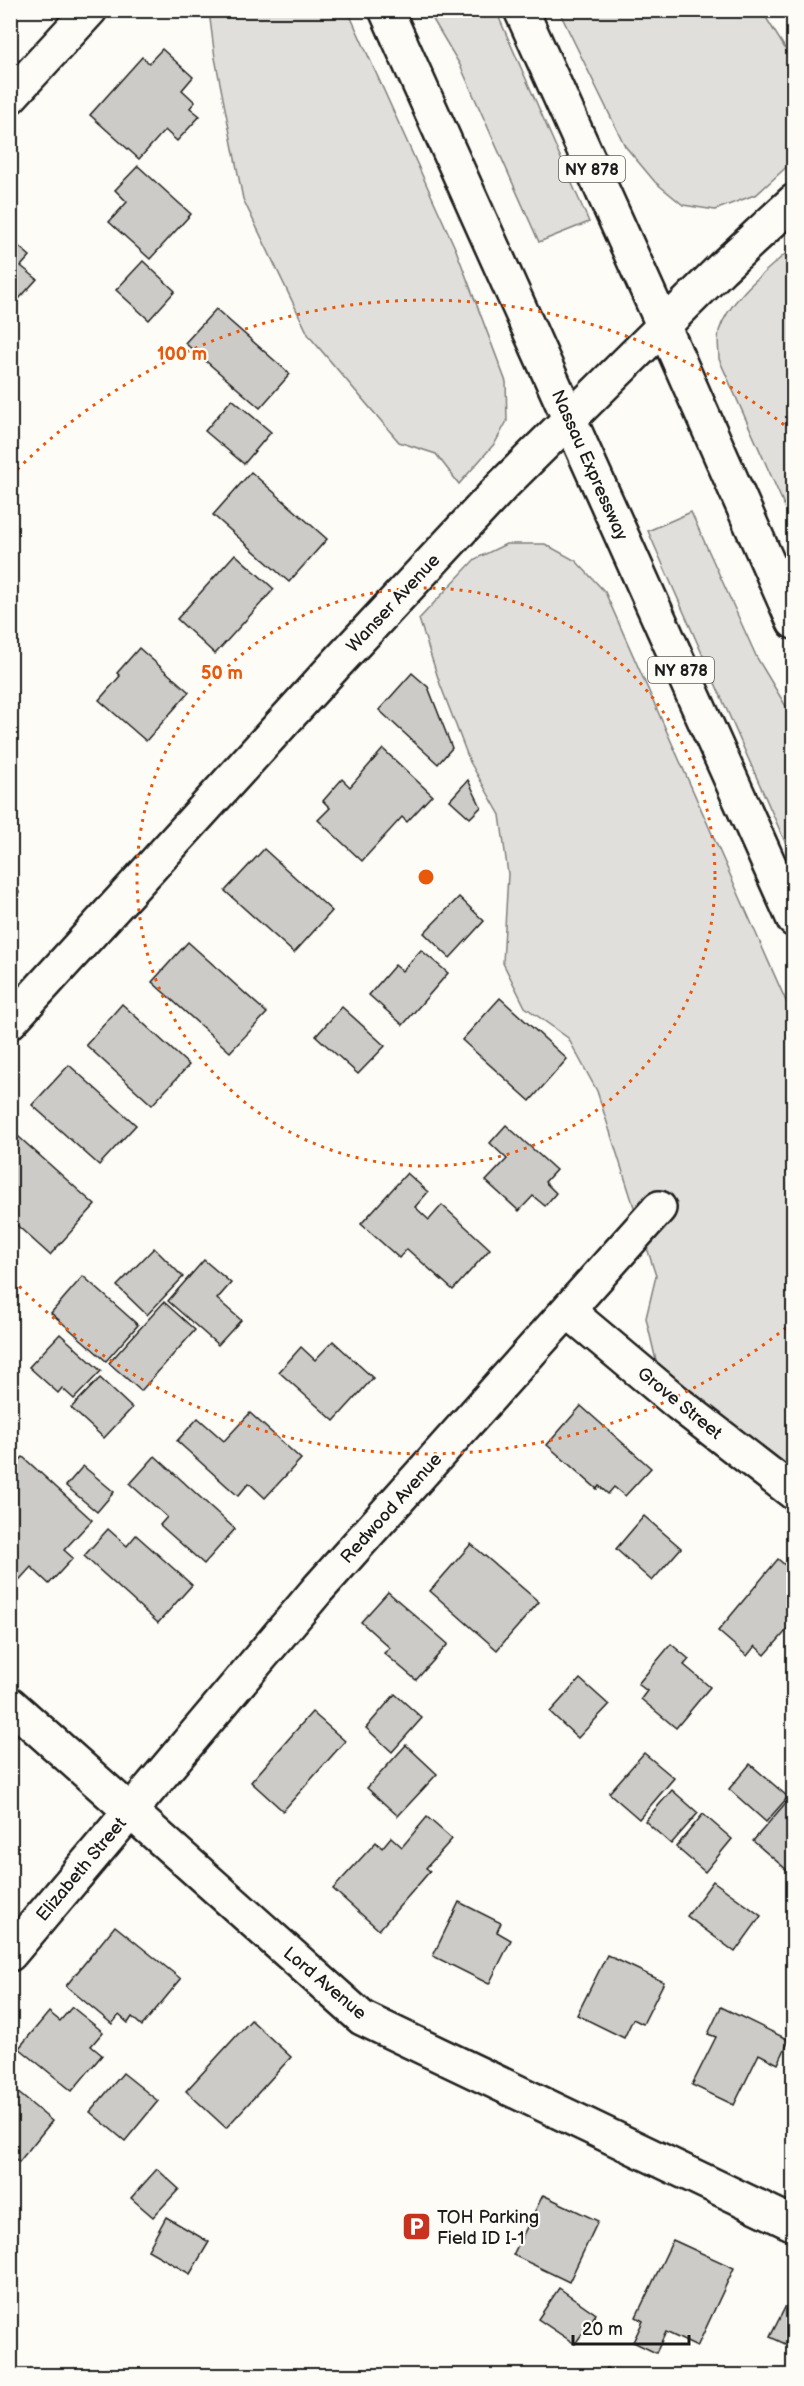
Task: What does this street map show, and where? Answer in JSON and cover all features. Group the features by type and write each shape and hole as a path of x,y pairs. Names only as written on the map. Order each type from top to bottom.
{"main road":[{"path":"10,97 90,10"},
{"name":"Nassau Expressway","path":"386,10 794,920"},
{"name":"NY 878","path":"521,10 794,622"},
{"name":"Wanser Avenue","path":"10,1022 504,484 794,201"},
{"name":"Redwood Avenue","path":"129,1812 318,1589 658,1208"},
{"name":"Grove Street","path":"568,1311 679,1404 794,1493"},
{"name":"Lord Avenue","path":"10,1704 362,2018 794,2224"},
{"name":"Elizabeth Street","path":"10,1954 129,1812"}],"shaded area":[{"path":"209,11 348,11 456,250 506,382 507,421 495,443 459,484 436,454 399,442 309,336 243,199 215,58"},
{"path":"428,11 496,11 589,222 539,242 460,65"},
{"path":"559,11 762,11 793,61 793,161 757,194 715,210 683,205 655,182 625,146"},
{"path":"793,247 793,525 719,359 718,341 719,331 731,307 751,285"},
{"path":"691,512 757,658 793,718 793,860 648,531"},
{"path":"506,544 545,544 576,561 605,592 793,1017 793,1473 658,1369 646,1318 656,1276 597,1091 568,1038 525,1007 503,963 508,874 500,815 470,762 440,684 419,619 475,559"}],"building":[{"path":"162,49 193,77 182,90 195,102 190,108 200,116 177,141 165,130 139,159 90,115 142,57 149,63"},
{"path":"138,166 191,214 150,259 109,222 127,202 115,190"},
{"path":"10,239 30,256 21,266 37,279 18,300 10,294"},
{"path":"143,261 175,291 149,320 116,290"},
{"path":"216,309 290,374 260,408 185,343"},
{"path":"232,399 271,432 244,464 205,431"},
{"path":"251,472 327,539 289,582 213,515"},
{"path":"235,554 274,589 215,654 177,619"},
{"path":"139,648 189,692 146,741 99,700 120,676 117,673"},
{"path":"412,673 428,687 452,748 438,764 379,710"},
{"path":"383,749 432,795 407,822 402,817 362,861 318,820 330,808 323,801 342,779 350,787"},
{"path":"468,780 481,807 470,818 450,800"},
{"path":"264,849 332,911 294,953 225,891"},
{"path":"10,884 19,892 10,902"},
{"path":"459,897 484,921 450,958 424,933"},
{"path":"188,942 267,1013 230,1052 152,982"},
{"path":"421,950 448,973 403,1025 369,995 395,965 402,971"},
{"path":"500,998 567,1059 530,1101 462,1040"},
{"path":"122,1004 189,1065 152,1105 86,1045"},
{"path":"342,1007 385,1046 358,1074 316,1036"},
{"path":"69,1065 136,1125 99,1165 32,1105"},
{"path":"506,1125 556,1170 545,1182 556,1193 545,1206 533,1196 519,1211 486,1181 507,1159 490,1143"},
{"path":"10,1129 95,1205 50,1255 10,1219"},
{"path":"407,1173 428,1192 415,1207 429,1220 442,1205 490,1249 453,1290 407,1249 399,1258 361,1224"},
{"path":"154,1248 183,1277 147,1315 117,1286"},
{"path":"204,1260 231,1283 217,1299 241,1320 218,1345 168,1301"},
{"path":"83,1276 138,1325 106,1361 51,1313"},
{"path":"164,1302 195,1330 141,1391 109,1363"},
{"path":"60,1334 101,1371 74,1399 62,1388 58,1393 29,1367"},
{"path":"333,1341 373,1378 334,1421 279,1372 301,1347 315,1360"},
{"path":"100,1378 132,1408 104,1438 71,1408"},
{"path":"581,1406 651,1468 625,1496 614,1487 608,1494 599,1486 597,1489 547,1445"},
{"path":"250,1413 301,1459 265,1498 249,1483 238,1496 177,1441 198,1418 224,1441"},
{"path":"155,1456 235,1529 204,1564 160,1525 167,1517 130,1484"},
{"path":"23,1457 92,1520 64,1550 73,1558 49,1584 31,1567 10,1590 10,1470"},
{"path":"83,1466 114,1492 97,1512 66,1486"},
{"path":"644,1516 681,1548 652,1581 616,1549"},
{"path":"108,1529 127,1546 136,1535 192,1585 158,1623 84,1556"},
{"path":"471,1544 539,1602 497,1650 430,1591"},
{"path":"778,1559 794,1573 794,1622 765,1655 755,1646 747,1656 718,1631"},
{"path":"388,1592 448,1644 416,1680 384,1653 390,1648 361,1622"},
{"path":"671,1644 689,1659 684,1665 710,1687 676,1728 641,1699 647,1691 638,1684"},
{"path":"580,1679 609,1705 578,1738 550,1712"},
{"path":"395,1694 422,1718 392,1752 366,1728"},
{"path":"312,1712 345,1741 283,1811 251,1782"},
{"path":"406,1745 437,1774 398,1816 367,1788"},
{"path":"644,1753 674,1778 639,1819 609,1793"},
{"path":"750,1764 788,1797 766,1822 729,1789"},
{"path":"672,1790 698,1813 671,1844 645,1821"},
{"path":"789,1799 794,1803 794,1876 753,1841"},
{"path":"703,1814 732,1839 705,1872 676,1847"},
{"path":"427,1817 452,1839 426,1868 430,1871 379,1930 333,1889 376,1842 382,1848 391,1837 402,1847"},
{"path":"713,1881 761,1916 735,1952 687,1916"},
{"path":"459,1902 501,1923 497,1932 511,1940 489,1984 433,1956"},
{"path":"115,1926 181,1979 142,2026 132,2017 128,2023 119,2015 112,2024 66,1986"},
{"path":"607,1955 664,1982 643,2024 633,2019 624,2038 577,2015"},
{"path":"72,2007 103,2032 91,2046 102,2055 72,2091 19,2048 49,2012 60,2021"},
{"path":"721,2007 789,2040 778,2064 759,2054 734,2105 692,2085 716,2037 708,2034"},
{"path":"251,2020 291,2057 226,2128 186,2091"},
{"path":"123,2073 158,2101 125,2141 90,2112"},
{"path":"10,2086 52,2121 19,2162 10,2154"},
{"path":"157,2169 179,2189 153,2217 131,2198"},
{"path":"543,2195 598,2221 569,2282 513,2255"},
{"path":"166,2217 209,2242 190,2274 148,2250"},
{"path":"673,2240 734,2268 697,2347 666,2332 656,2353 633,2342 643,2321 636,2317"},
{"path":"559,2288 596,2314 575,2344 538,2319"},
{"path":"794,2290 794,2348 770,2337"},
{"path":"607,2368 618,2376 602,2376"}],"place":[{"name":"TOH Parking Field ID I-1","path":"416,2227"}]}
